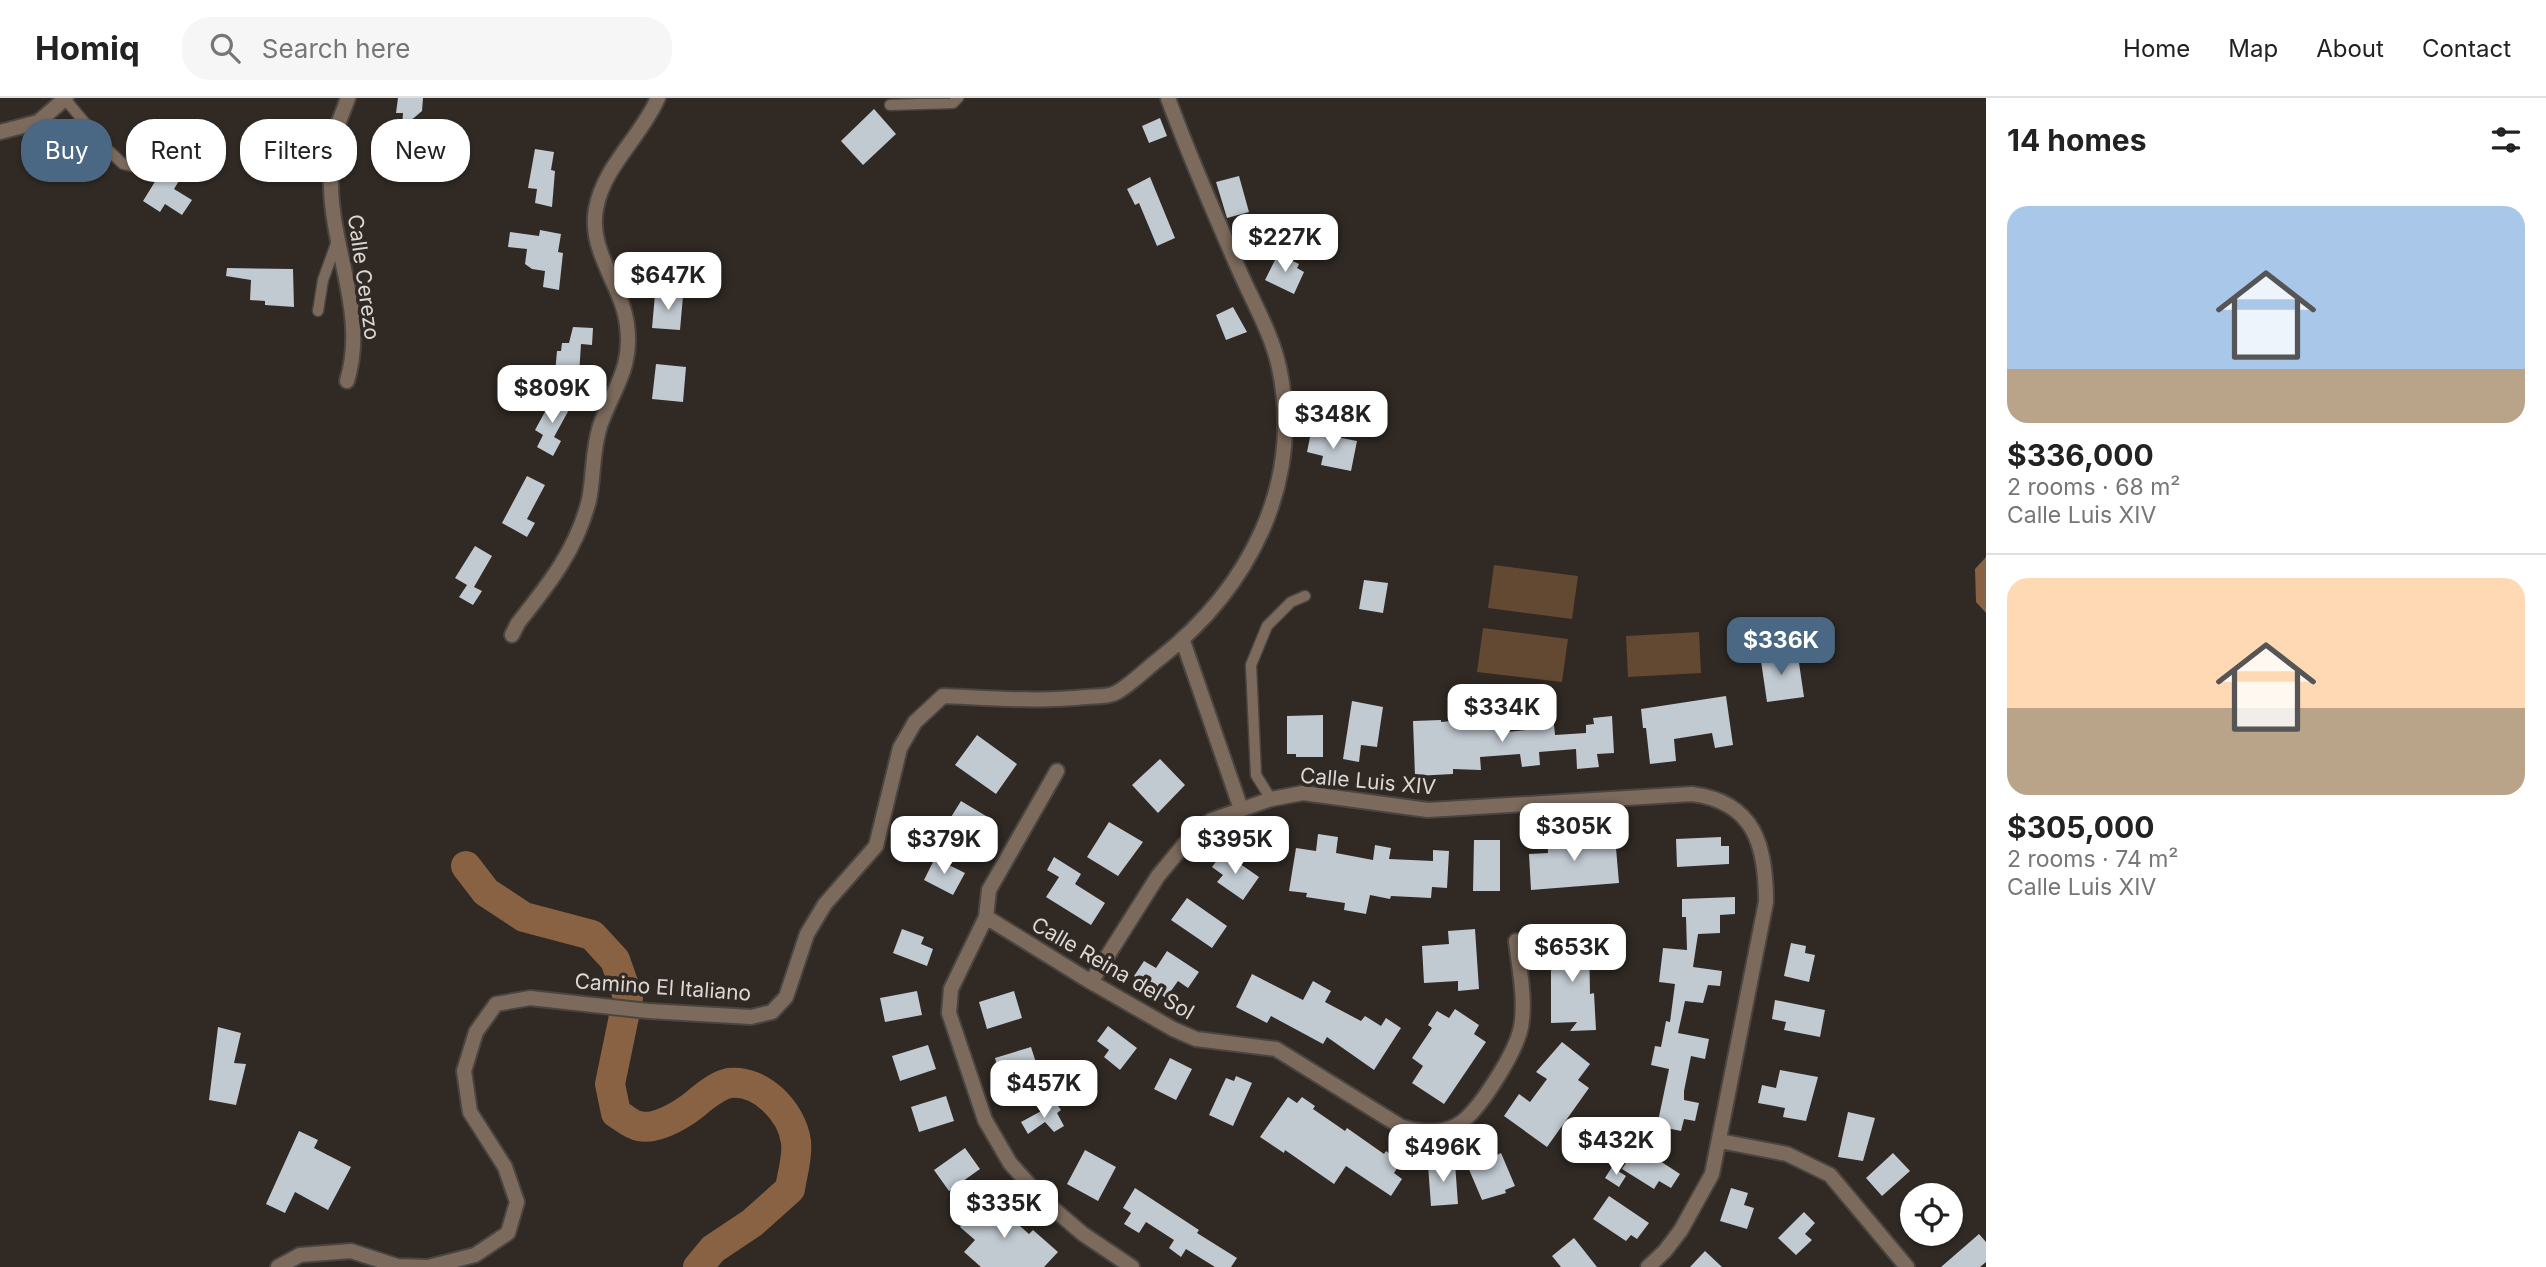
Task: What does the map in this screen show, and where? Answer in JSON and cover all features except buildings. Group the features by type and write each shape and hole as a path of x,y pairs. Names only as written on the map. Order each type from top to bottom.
{"street":[{"path":"0,132 38,122 65,98"},
{"name":"Calle Cerezo","path":"347,381 355,357 354,335 331,191 330,163 334,134 348,98"},
{"path":"512,635 567,558 590,496 592,457 600,427 622,378 628,350 626,314 619,289 597,242 595,212 606,179 647,120 658,98"},
{"name":"Camino El Italiano","path":"278,1267 300,1255 351,1251 397,1266 428,1267 475,1255 508,1233 517,1202 505,1167 470,1112 464,1070 476,1032 496,1004 530,998 648,1012 751,1017 772,1012 786,997 807,934 825,904 876,846 900,748 915,722 943,696 1019,700 1114,694 1202,622 1231,586 1262,530 1280,479 1285,456 1285,417 1279,366 1266,326 1242,278 1168,98"},
{"path":"1182,640 1241,809"},
{"path":"1057,771 989,890 986,917 951,989 949,1013 985,1120 1010,1163 1042,1199 1083,1234 1132,1267"},
{"name":"Calle Luis XIV","path":"1091,982 1171,858 1193,834 1212,820 1271,799 1303,793 1428,810 1692,794 1714,797 1734,808 1749,823 1759,842 1766,865 1766,902 1712,1174 1699,1200 1665,1251 1648,1267"},
{"name":"Calle Reina del Sol","path":"986,917 1173,1029 1196,1039 1276,1049 1400,1126 1420,1132 1438,1131 1461,1122 1492,1083 1513,1049 1521,1027 1522,1003 1516,941"},
{"path":"1720,1141 1787,1154 1830,1175 1907,1267"}],"lane":[{"path":"65,98 107,149 126,165"},
{"path":"890,105 953,103 958,98"},
{"path":"318,311 323,280 338,240"},
{"path":"1271,799 1256,775 1251,665 1267,626 1291,602 1305,596"}],"shaded area":[{"path":"1986,557 1986,613 1976,602 1975,569"},
{"path":"1494,565 1578,576 1572,619 1488,608"},
{"path":"1483,628 1568,639 1562,682 1477,672"},
{"path":"1699,632 1701,673 1628,677 1626,636"}],"waterway":[{"path":"466,866 486,892 524,917 592,935 615,960 628,997 610,1084 616,1113 630,1123 655,1126 681,1114 722,1085 741,1083 763,1092 773,1100 788,1120 796,1142 796,1159 790,1189 752,1223 713,1249 698,1267"}]}
